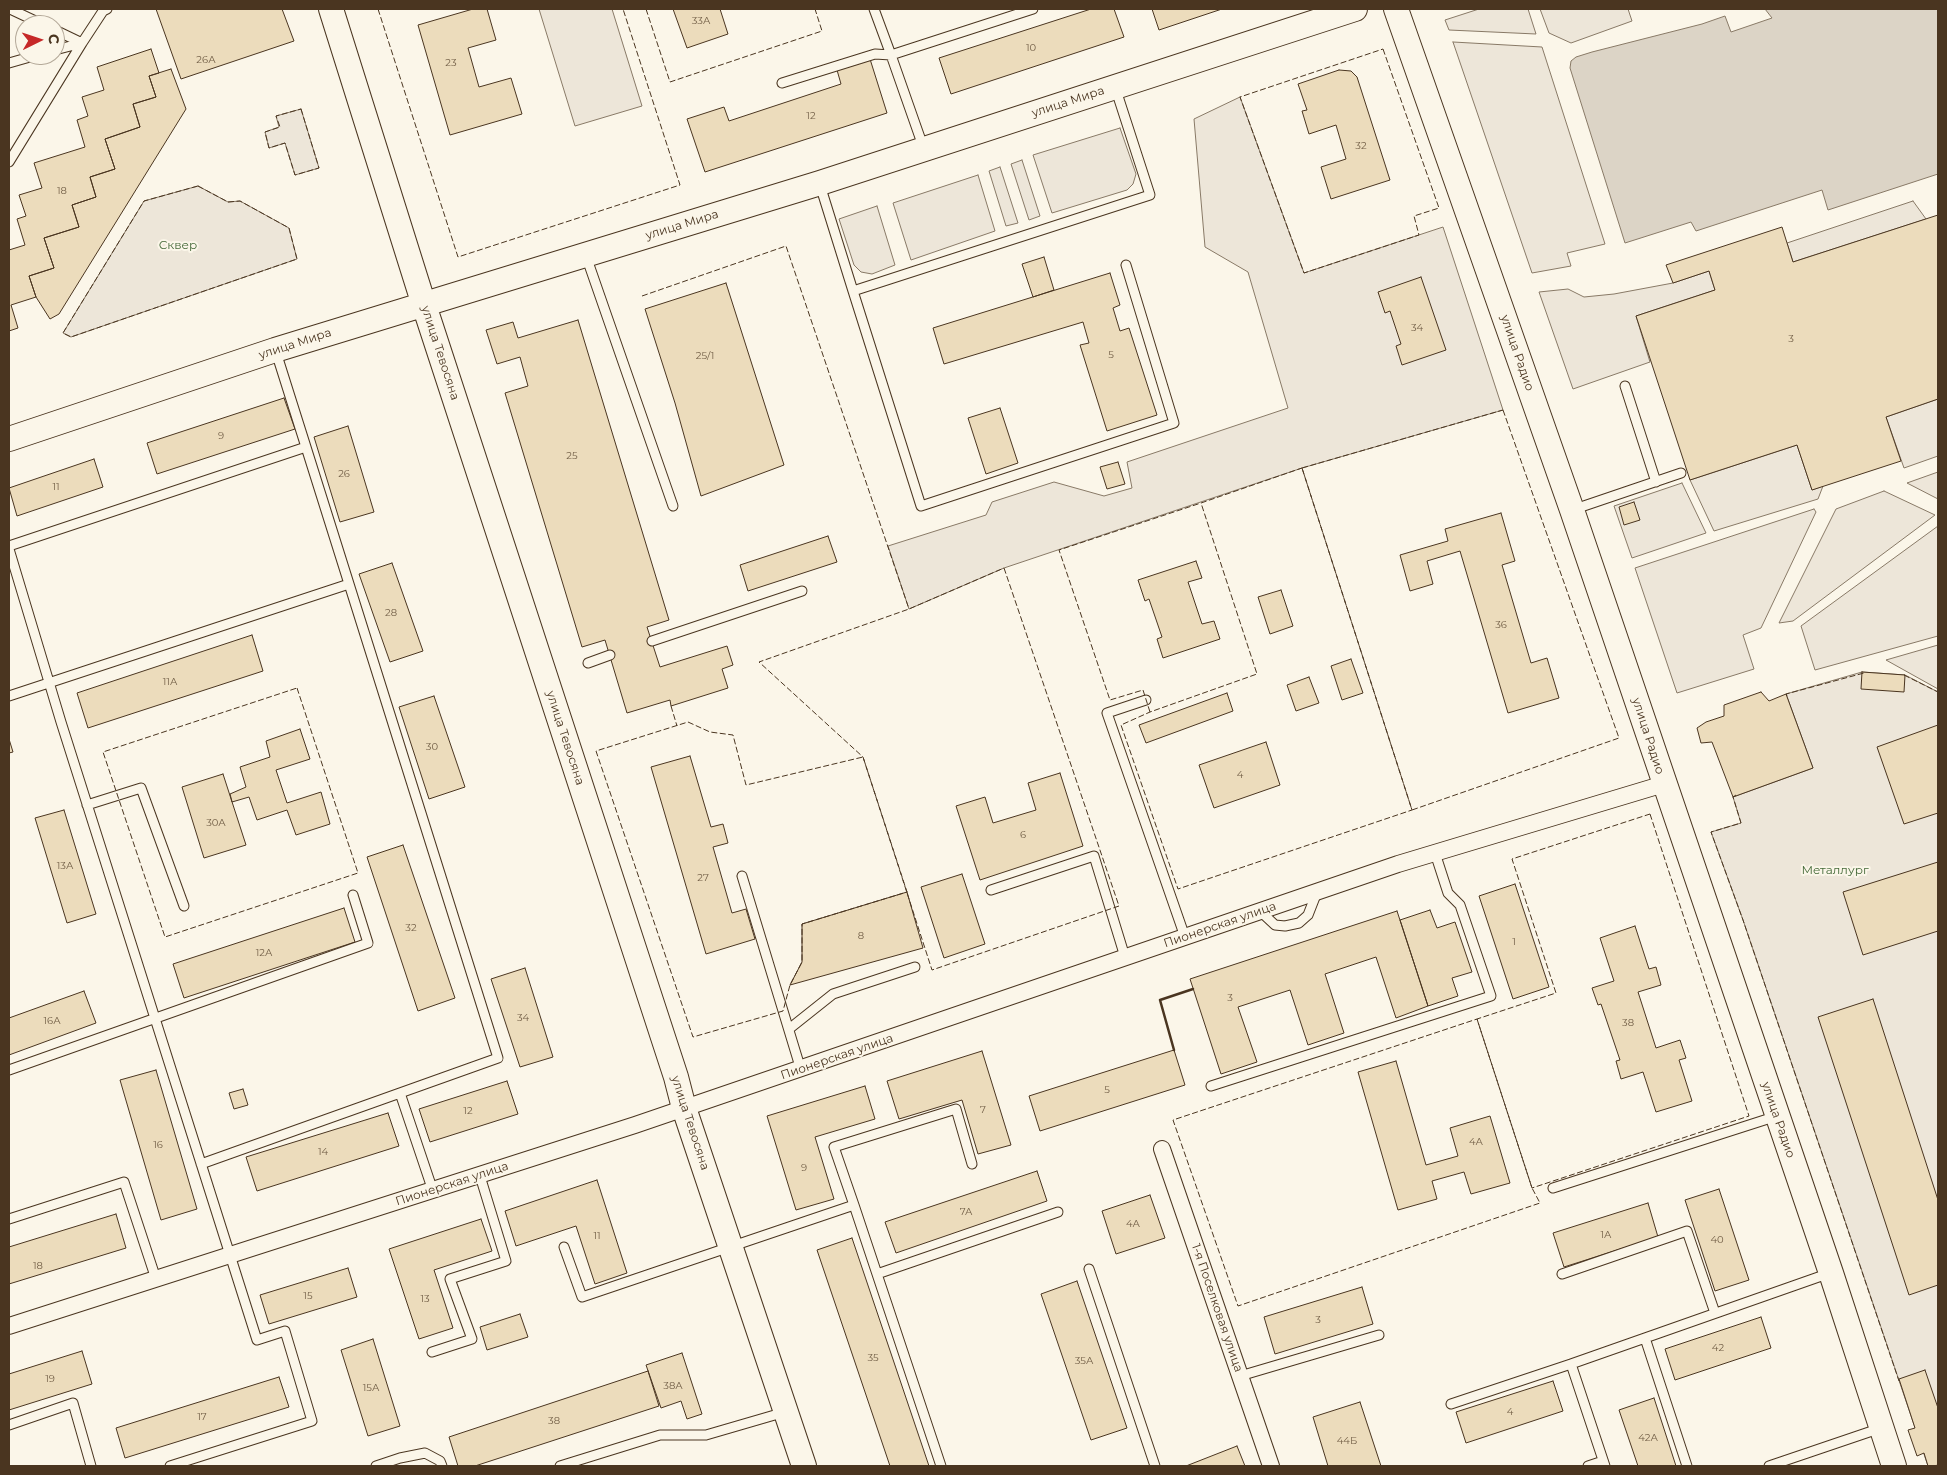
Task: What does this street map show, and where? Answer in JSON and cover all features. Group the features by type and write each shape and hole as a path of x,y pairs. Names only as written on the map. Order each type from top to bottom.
{"main road":[{"name":"улица Тевосяна","path":"331,9 424,304 673,1068 684,1108 804,1466"},
{"name":"улица Мира","path":"9,439 275,350 820,183 1355,9"},
{"name":"улица Радио","path":"1396,9 1572,510 1894,1466"}],"street":[{"name":"Пионерская улица","path":"9,1326 480,1176 801,1070 1260,911 1435,853 1664,784"},
{"name":"1-я Поселковая улица","path":"1162,1149 1271,1466"}],"lane":[{"path":"10,9 23,15"},
{"path":"9,162 102,10 107,9"},
{"path":"874,9 924,149"},
{"path":"782,84 875,54 891,55 1033,9"},
{"path":"65,35 82,43"},
{"path":"65,47 82,43"},
{"path":"852,291 1150,195 1115,87"},
{"path":"820,183 852,291 921,506 1174,422 1126,265"},
{"path":"585,255 673,506"},
{"path":"201,1164 498,1058 275,350"},
{"path":"1625,386 1656,482"},
{"path":"170,1466 312,1421 285,1331 257,1340 87,805 9,547 306,447"},
{"path":"1572,510 1681,473"},
{"path":"9,696 349,584"},
{"path":"652,641 802,591"},
{"path":"588,663 610,655"},
{"path":"1146,700 1107,713 1185,937"},
{"path":"87,805 141,788 184,906"},
{"path":"1211,1086 1491,996 1460,905 1448,894 1435,853"},
{"path":"991,890 1094,856 1126,957"},
{"path":"742,876 801,1070"},
{"path":"1260,911 1275,925 1285,926 1299,923 1308,915 1317,892"},
{"path":"9,1070 368,943 353,895"},
{"path":"789,1029 833,994 915,967"},
{"path":"400,1093 433,1191"},
{"path":"941,1466 834,1148 956,1109 972,1164"},
{"path":"1553,1188 1777,1116"},
{"path":"432,1352 472,1338 450,1279 506,1261 480,1176"},
{"path":"9,1219 124,1182 156,1279"},
{"path":"564,1247 582,1297 732,1248 854,1205"},
{"path":"877,1274 1058,1212"},
{"path":"1562,1274 1687,1232 1715,1313"},
{"path":"1089,1269 1155,1466"},
{"path":"1451,1404 1830,1273"},
{"path":"1240,1376 1379,1335"},
{"path":"1645,1338 1687,1466"},
{"path":"1570,1364 1604,1464 1588,1466"},
{"path":"9,1425 73,1404 91,1466"},
{"path":"560,1466 660,1435 706,1435 786,1412"},
{"path":"1768,1466 1881,1428"},
{"path":"376,1466 400,1458 426,1453 440,1461 442,1466"}],"green space":[{"path":"539,9 612,9 642,106 575,126"},
{"path":"1479,9 1528,9 1536,34 1449,30 1445,20"},
{"path":"1540,9 1628,9 1632,21 1571,43 1549,33"},
{"path":"1453,42 1542,47 1605,244 1567,253 1571,266 1532,273"},
{"path":"1240,97 1304,273 1443,227 1503,410 1302,468 1004,568 909,609 888,546 986,515 992,502 1054,482 1104,496 1132,488 1127,462 1288,408 1248,272 1205,247 1194,119"},
{"path":"301,109 319,168 295,175 285,143 269,148 265,132 279,127 276,116"},
{"path":"1120,128 1136,174 1133,184 1127,190 1052,213 1033,155"},
{"path":"1022,160 1040,216 1029,220 1011,164"},
{"path":"1000,167 1018,223 1006,226 989,171"},
{"path":"978,175 995,231 911,260 893,203"},
{"name":"Сквер","path":"198,186 228,202 240,201 289,228 297,259 71,337 63,333 144,201"},
{"path":"1913,201 1926,219 1793,262 1787,243"},
{"path":"877,206 895,265 872,274 861,272 854,265 839,219"},
{"path":"1709,271 1715,290 1636,316 1650,362 1573,389 1539,292 1568,289 1584,297 1614,294 1673,283"},
{"path":"1938,399 1938,456 1904,468 1886,417"},
{"path":"1797,445 1812,490 1823,486 1818,499 1714,531 1690,480"},
{"path":"1938,472 1938,499 1907,483"},
{"path":"1682,483 1706,533 1632,558 1614,506"},
{"path":"1884,491 1935,515 1793,621 1779,623 1836,509"},
{"path":"1814,509 1816,512 1761,628 1743,635 1754,669 1677,693 1635,568"},
{"path":"1938,526 1938,636 1815,670 1801,626"},
{"path":"1938,645 1938,689 1886,660"},
{"name":"Металлург","path":"1862,672 1905,675 1938,692 1938,1466 1928,1466 1743,920 1711,832 1741,823 1733,797 1813,768 1786,694"}],"shaded area":[{"path":"1765,9 1938,9 1938,174 1828,210 1822,190 1696,231 1691,222 1625,243 1570,68 1571,61 1576,57 1592,52 1702,24 1725,16 1731,32 1772,18"}],"building":[{"path":"156,9 282,9 294,41 181,79"},
{"path":"473,9 487,9 496,40 468,48 479,87 511,78 522,114 450,135 418,25"},
{"path":"673,9 720,9 728,34 687,48"},
{"path":"1091,9 1114,9 1124,37 951,94 939,58"},
{"path":"1152,9 1222,9 1159,30"},
{"path":"151,49 159,73 149,76 156,97 133,104 140,127 105,139 115,169 90,177 96,197 72,205 79,227 44,238 54,268 29,276 36,297 11,305 18,328 9,331 9,250 25,245 17,219 26,216 19,195 42,188 34,163 85,147 77,120 88,116 82,97 104,90 97,67"},
{"path":"870,59 887,113 705,172 687,119 724,107 729,121 841,84 837,70"},
{"path":"171,69 186,109 59,314 50,319 36,297 29,276 54,268 44,238 79,227 72,205 96,197 90,177 115,169 105,139 140,127 133,104 156,97 149,76"},
{"path":"1339,70 1351,71 1357,77 1390,180 1331,199 1321,167 1346,159 1336,125 1309,134 1302,111 1307,110 1298,84"},
{"path":"1938,215 1938,399 1886,417 1901,461 1812,490 1797,445 1690,480 1636,316 1715,290 1709,271 1673,283 1666,265 1782,227 1793,262"},
{"path":"1044,257 1054,290 1033,297 1022,264"},
{"path":"1110,273 1120,305 1113,308 1120,331 1129,328 1157,415 1107,431 1080,345 1089,343 1083,322 944,364 933,328"},
{"path":"1421,277 1446,350 1402,365 1396,346 1401,344 1390,311 1385,313 1378,292"},
{"path":"726,283 784,465 701,496 675,403 645,309"},
{"path":"578,320 669,620 647,627 660,667 727,646 733,665 722,669 728,688 671,706 670,700 627,713 605,640 582,647 505,393 528,386 520,357 497,364 486,330 513,322 518,338"},
{"path":"284,398 295,429 157,474 147,443"},
{"path":"1000,408 1018,463 986,474 968,418"},
{"path":"348,426 374,512 340,522 314,437"},
{"path":"94,459 103,487 17,516 9,488"},
{"path":"1118,462 1125,484 1107,489 1100,467"},
{"path":"1634,502 1640,520 1624,525 1619,507"},
{"path":"1501,513 1515,561 1502,565 1531,663 1547,658 1559,698 1508,713 1460,551 1427,561 1433,584 1410,591 1400,555 1448,541 1445,529"},
{"path":"828,536 837,562 748,591 740,565"},
{"path":"1196,561 1202,578 1188,582 1202,624 1214,621 1220,639 1163,658 1157,639 1162,637 1149,599 1145,601 1138,580"},
{"path":"392,563 423,651 390,662 359,574"},
{"path":"1281,590 1293,626 1270,634 1258,597"},
{"path":"252,635 263,671 88,728 77,693"},
{"path":"1351,659 1363,693 1342,700 1331,666"},
{"path":"1862,672 1905,675 1904,692 1861,689"},
{"path":"1309,677 1319,703 1296,711 1287,685"},
{"path":"1761,692 1769,701 1786,694 1813,768 1733,797 1712,742 1701,743 1697,728 1706,722 1724,716 1724,705"},
{"path":"1227,693 1233,711 1146,743 1139,725"},
{"path":"434,696 465,787 429,799 399,707"},
{"path":"1938,725 1938,813 1904,824 1877,747"},
{"path":"300,729 310,759 276,770 287,803 321,792 330,824 296,835 287,810 257,820 249,797 232,802 230,794 246,787 240,767 270,757 266,741"},
{"path":"9,739 13,752 9,753"},
{"path":"1266,742 1280,785 1214,808 1199,765"},
{"path":"690,756 711,827 723,824 728,843 713,847 732,913 746,909 755,939 706,954 651,767"},
{"path":"1060,773 1083,846 980,880 956,806 985,797 993,823 1036,810 1028,783"},
{"path":"223,774 246,845 204,858 182,787"},
{"path":"64,810 96,914 67,923 35,818"},
{"path":"403,845 455,998 418,1011 367,857"},
{"path":"1938,862 1938,931 1863,955 1843,892"},
{"path":"962,874 985,944 944,958 921,887"},
{"path":"1515,884 1549,987 1513,999 1479,896"},
{"path":"907,892 923,948 790,985 802,962 802,924"},
{"path":"344,908 355,942 184,998 173,964"},
{"path":"1430,910 1437,928 1455,922 1472,972 1452,978 1458,996 1428,1006 1400,920"},
{"path":"1397,911 1428,1006 1396,1018 1376,957 1325,974 1344,1033 1308,1045 1290,990 1238,1007 1257,1062 1221,1074 1190,979"},
{"path":"1635,926 1649,969 1656,967 1661,985 1638,992 1656,1048 1680,1040 1686,1058 1679,1060 1692,1101 1656,1112 1643,1072 1621,1079 1616,1061 1620,1060 1601,1004 1598,1005 1592,988 1614,981 1600,938"},
{"path":"525,968 553,1057 520,1067 491,979"},
{"path":"84,991 96,1023 9,1055 9,1018"},
{"path":"1873,999 1938,1200 1938,1285 1909,1295 1818,1017"},
{"path":"1174,1050 1185,1085 1040,1131 1029,1096"},
{"path":"982,1051 1011,1145 978,1154 962,1100 899,1119 887,1081"},
{"path":"1396,1061 1426,1165 1458,1156 1450,1128 1490,1116 1510,1183 1471,1194 1464,1172 1432,1181 1437,1199 1398,1210 1358,1072"},
{"path":"156,1070 197,1209 161,1220 120,1080"},
{"path":"507,1081 518,1114 430,1142 419,1109"},
{"path":"865,1086 875,1119 815,1137 834,1199 796,1210 767,1116"},
{"path":"243,1089 248,1105 234,1109 229,1093"},
{"path":"388,1113 399,1146 257,1191 246,1157"},
{"path":"1037,1171 1047,1201 896,1253 885,1222"},
{"path":"597,1180 627,1273 595,1284 576,1226 516,1246 505,1211"},
{"path":"1719,1189 1749,1280 1715,1291 1685,1200"},
{"path":"1150,1195 1165,1238 1116,1254 1102,1211"},
{"path":"1648,1203 1658,1237 1564,1267 1553,1233"},
{"path":"116,1214 126,1248 9,1284 9,1247"},
{"path":"481,1219 492,1251 434,1270 453,1328 419,1339 389,1249"},
{"path":"852,1238 929,1466 890,1466 817,1250"},
{"path":"348,1268 357,1297 269,1324 260,1295"},
{"path":"1077,1281 1127,1428 1091,1440 1041,1294"},
{"path":"1362,1287 1373,1324 1275,1354 1264,1317"},
{"path":"520,1314 528,1337 487,1350 480,1327"},
{"path":"1761,1317 1771,1348 1675,1380 1665,1349"},
{"path":"373,1339 400,1426 368,1436 341,1350"},
{"path":"82,1351 92,1384 9,1410 9,1374"},
{"path":"682,1353 702,1414 687,1419 681,1401 661,1408 646,1365"},
{"path":"1925,1370 1938,1408 1938,1465 1934,1466 1928,1466 1924,1453 1917,1456 1908,1430 1915,1428 1899,1379"},
{"path":"648,1371 659,1406 475,1466 458,1466 449,1437"},
{"path":"279,1377 289,1407 125,1458 116,1428"},
{"path":"1553,1381 1563,1411 1466,1443 1456,1412"},
{"path":"1654,1398 1676,1466 1638,1466 1619,1410"},
{"path":"1360,1402 1381,1466 1328,1466 1313,1417"},
{"path":"1237,1446 1245,1466 1186,1466"}],"fence":[{"path":"378,9 458,257 680,185 623,9"},
{"path":"646,9 670,82 822,31 815,9"},
{"path":"1383,49 1439,208 1414,216 1419,235 1304,273 1240,97 1383,49"},
{"path":"301,109 319,168 295,175 285,143 269,148 265,132 280,127 276,116 301,109"},
{"path":"198,186 228,202 240,201 289,228 297,259 71,337 63,333 144,201 198,186"},
{"path":"642,296 786,246 909,609"},
{"path":"1503,410 1619,738 1412,810 1302,468 1503,410"},
{"path":"1302,468 1412,810 1178,889 1121,725 1150,712 1257,674 1201,503 1302,468"},
{"path":"1150,712 1143,690 1110,700 1059,550 1201,503"},
{"path":"1004,568 1119,906 932,970 863,757 759,662 909,609 1004,568"},
{"path":"1787,696 1786,694 1864,673"},
{"path":"1904,675 1938,692"},
{"path":"297,688 358,873 165,937 103,752 297,688"},
{"path":"671,706 677,726"},
{"path":"688,722 710,732 733,735 746,785 863,757 907,892 802,924 802,962 790,985 783,1011 693,1037 596,751 688,722"},
{"path":"1736,795 1733,797 1741,823 1711,832 1743,920 1899,1381"},
{"path":"1650,814 1749,1116 1532,1188 1477,1019 1556,993 1512,859 1650,814"},
{"path":"1477,1019 1532,1188 1540,1203 1238,1306 1173,1120 1477,1019"}],"wall":[{"path":"1174,1050 1160,1000 1193,989"}]}
